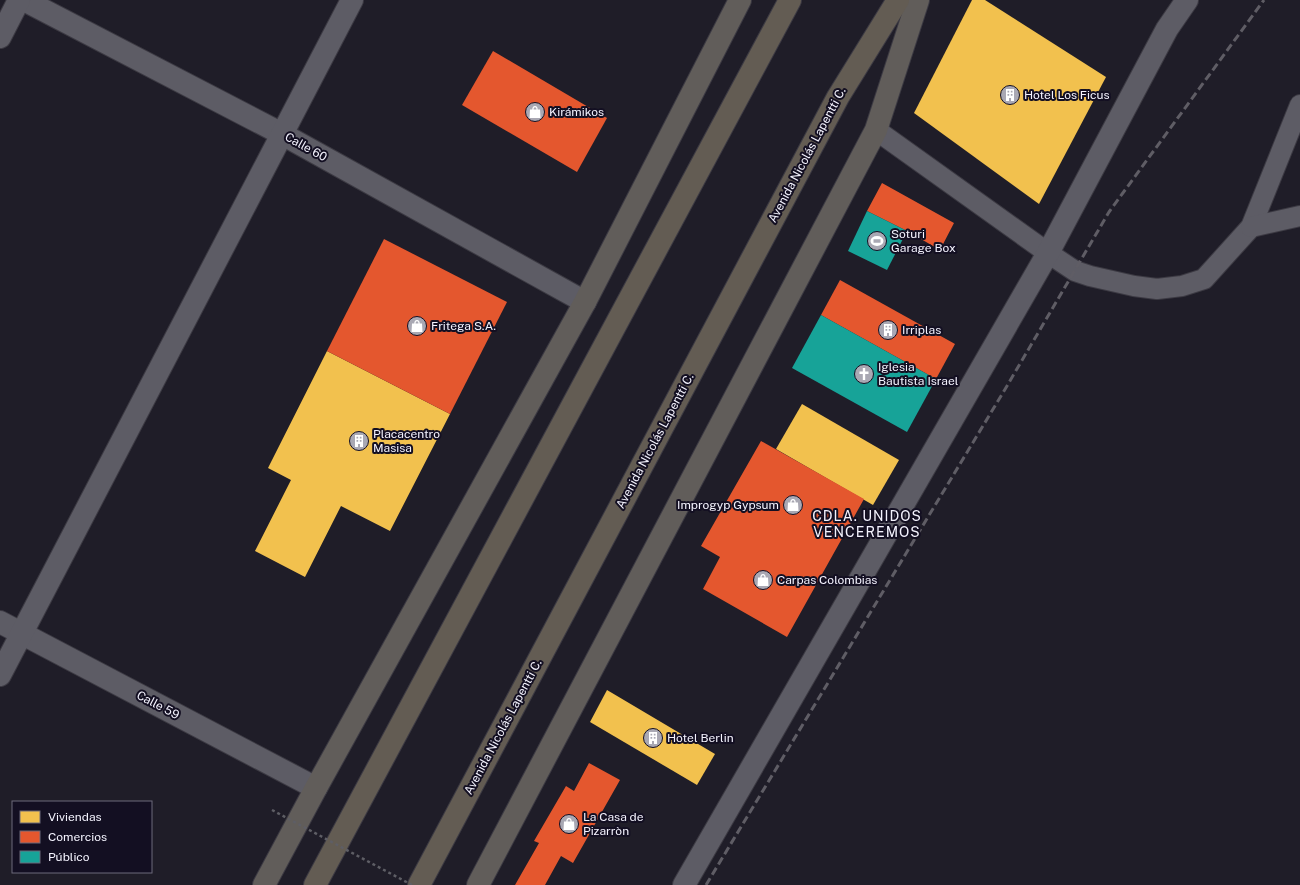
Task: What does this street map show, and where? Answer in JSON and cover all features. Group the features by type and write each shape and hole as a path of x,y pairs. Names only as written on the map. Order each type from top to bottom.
{"highway":[{"path":"315,885 790,0"},
{"name":"Avenida Nicolás Lapentti C.","path":"419,885 838,97 898,0"}],"main road":[{"path":"264,885 584,302 740,0"},
{"path":"478,885 876,130 918,0"}],"street":[{"path":"0,37 19,0"},
{"name":"Calle 60","path":"24,0 282,134 584,302"},
{"path":"0,675 352,0"},
{"path":"684,885 1048,253 1167,28 1187,0"},
{"name":"Calle 59","path":"0,622 316,788"}],"lane":[{"path":"876,130 1048,253 1076,271 1090,276 1134,286 1158,289 1182,286 1204,279 1251,227 1300,105"},
{"path":"1251,227 1300,216"}],"path":[{"path":"272,810 412,885"}],"building: Viviendas":[{"name":"Hotel Los Ficus","path":"972,0 985,0 1106,77 1039,204 914,113"},
{"name":"Placacentro Masisa","path":"327,351 450,414 390,531 341,506 305,577 255,551 291,480 268,468"},
{"path":"802,404 899,460 873,505 776,449"},
{"name":"Hotel Berlin","path":"607,690 715,754 697,785 590,722"}],"building: Comercios":[{"name":"Kirámikos","path":"493,51 607,118 577,172 462,105"},
{"path":"882,183 954,223 940,250 907,231 867,211"},
{"name":"Fritega S.A.","path":"384,239 507,302 450,414 327,351"},
{"name":"Irriplas","path":"840,280 955,344 936,379 821,315"},
{"path":"761,441 864,499 787,637 703,589 720,557 701,546"},
{"path":"589,763 620,780 573,863 561,856 545,885 515,885 539,843 534,841 566,786 574,791"}],"building: Público":[{"name":"Soturi Garage Box","path":"867,211 907,231 887,270 848,251"},
{"name":"Iglesia Bautista Israel","path":"821,315 936,379 907,432 792,368"}],"railway":[{"path":"706,885 1004,391 1109,212 1264,0"}],"place":[{"name":"Hotel Los Ficus","path":"1010,95"},
{"name":"Kirámikos","path":"535,112"},
{"name":"Soturi Garage Box","path":"877,241"},
{"name":"Fritega S.A.","path":"417,326"},
{"name":"Irriplas","path":"888,330"},
{"name":"Iglesia Bautista Israel","path":"864,374"},
{"name":"Placacentro Masisa","path":"359,441"},
{"name":"Improgyp Gypsum","path":"793,505"},
{"name":"Carpas Colombias","path":"763,580"},
{"name":"Hotel Berlin","path":"653,738"},
{"name":"La Casa de Pizarròn","path":"569,824"}],"district":[{"name":"CDLA. UNIDOS VENCEREMOS","path":"867,524"}]}
